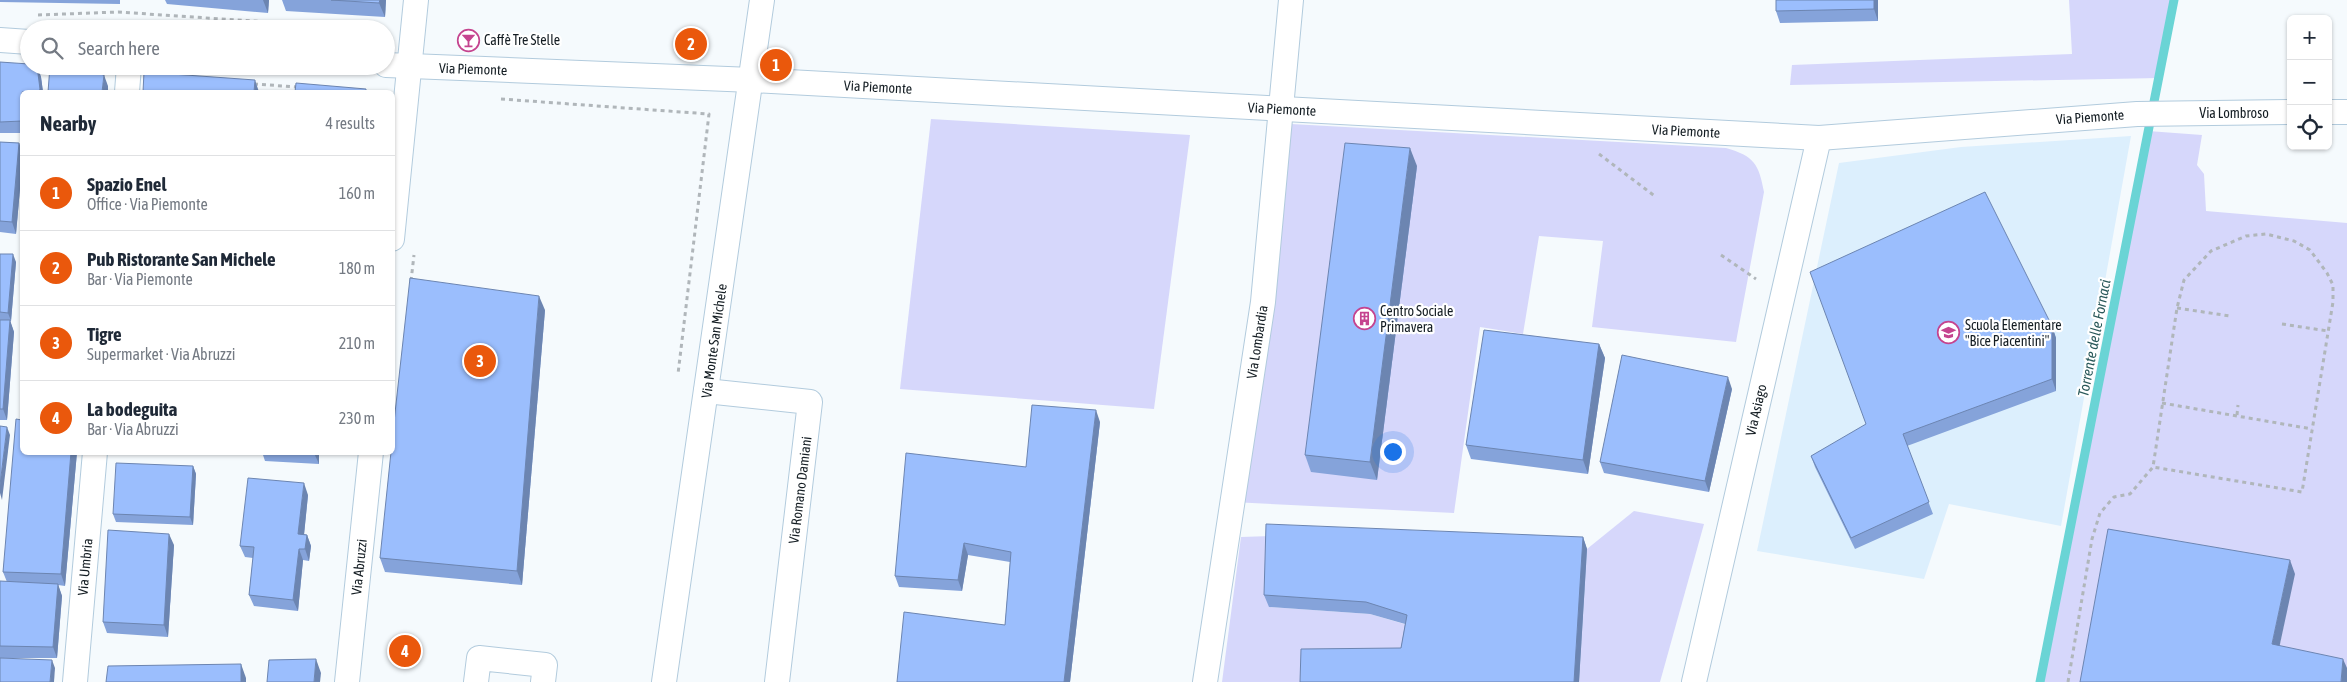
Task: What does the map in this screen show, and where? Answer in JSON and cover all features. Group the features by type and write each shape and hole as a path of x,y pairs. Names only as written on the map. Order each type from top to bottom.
{"street":[{"path":"395,210 416,0"},
{"name":"Via Monte San Michele","path":"664,682 762,0"},
{"name":"Via Lombardia","path":"1205,682 1264,302 1291,0"},
{"path":"0,40 20,41"},
{"name":"Via Piemonte","path":"395,65 752,80 1818,138 2138,114 2177,113"},
{"path":"127,90 128,75"},
{"name":"Via Lombroso","path":"2177,113 2287,112"},
{"path":"2332,112 2347,112"},
{"name":"Via Asiago","path":"1694,682 1818,138"},
{"name":"Via Romano Damiani","path":"706,391 810,402 777,682"},
{"name":"Via Umbria","path":"75,682 95,455"},
{"name":"Via Abruzzi","path":"347,682 371,455"},
{"path":"476,682 479,658 545,665 543,682"}],"path":[{"path":"30,16 118,12 238,20"},
{"path":"250,84 307,87"},
{"path":"500,99 709,114 678,377"},
{"path":"1596,152 1656,197"},
{"path":"2068,682 2092,539 2100,513 2114,498 2130,494 2153,466 2177,308 2184,280 2211,251 2246,236 2266,234 2294,241 2310,250 2327,273 2333,286 2333,302 2302,492 2153,466"},
{"path":"410,290 414,251"},
{"path":"1721,255 1756,279"},
{"path":"2177,308 2230,316"},
{"path":"2282,324 2328,331"},
{"path":"2162,403 2312,429"},
{"path":"2237,415 2238,405"}],"shaded area":[{"path":"2069,0 2174,0 2159,78 1790,85 1792,65 2072,54"},
{"path":"931,119 1190,135 1154,409 900,389"},
{"path":"1291,124 1726,148 1743,154 1754,162 1760,174 1764,192 1736,342 1592,327 1603,241 1539,236 1523,334 1480,327 1454,513 1232,502"},
{"path":"2148,131 2202,135 2197,165 2204,174 2206,211 2347,223 2347,672 2277,658 2294,574 2088,682 2040,682"},
{"name":"Scuola Elementare \"Bice Piacentini\"","path":"2131,136 2061,526 1949,504 1924,579 1757,551 1839,163 1961,147"},
{"path":"1634,511 1704,524 1660,682 1579,682 1587,549"},
{"path":"1271,536 1269,607 1370,614 1411,626 1406,659 1304,682 1222,682 1241,537"}],"building":[{"path":"331,0 380,0 379,3"},
{"path":"1776,0 1874,0 1874,9 1776,11"},
{"path":"0,62 20,63 20,75 38,75 40,90 20,90 20,121 0,122"},
{"path":"49,75 104,75 102,90 48,90"},
{"path":"144,75 186,75 255,80 254,90 143,90"},
{"path":"296,83 366,89 366,90 295,90"},
{"path":"0,142 19,143 12,222 0,221"},
{"name":"Centro Sociale Primavera","path":"1345,143 1410,148 1370,462 1305,455"},
{"path":"1985,192 2052,326 2052,379 1903,434 1929,502 1851,538 1811,456 1866,424 1810,272"},
{"path":"0,254 13,254 8,313 0,312"},
{"path":"410,278 539,296 517,571 380,558 391,455 395,455 395,413"},
{"path":"0,320 10,320 3,409 0,409"},
{"path":"1484,330 1599,344 1583,460 1466,445"},
{"path":"1622,355 1728,377 1705,481 1600,462"},
{"path":"1032,405 1096,410 1064,682 897,682 904,612 1005,625 1011,552 964,543 958,580 895,576 906,453 1026,467"},
{"path":"16,419 20,420 20,455 71,455 61,574 3,572"},
{"path":"0,426 7,427 0,485"},
{"path":"116,463 193,466 190,517 113,514"},
{"path":"248,478 304,483 298,534 307,535 305,549 299,549 293,600 249,595 254,547 240,546"},
{"path":"1266,524 1583,537 1574,682 1300,682 1301,649 1401,648 1407,615 1366,602 1264,595"},
{"path":"2108,529 2290,560 2272,644 2343,659 2341,682 2080,682"},
{"path":"108,530 169,534 164,625 103,622"},
{"path":"0,581 58,584 53,647 0,646"},
{"path":"0,658 52,660 50,682 0,682"},
{"path":"316,659 314,682 267,682 269,660"},
{"path":"241,664 241,682 106,682 108,666"}],"waterway":[{"name":"Torrente delle Fornaci","path":"2040,682 2174,0"}],"place":[{"name":"Caffè Tre Stelle","path":"468,40"},
{"name":"Pub Ristorante San Michele","path":"691,44"},
{"name":"Spazio Enel","path":"776,65"},
{"name":"Centro Sociale Primavera","path":"1364,319"},
{"name":"Scuola Elementare \"Bice Piacentini\"","path":"1949,333"},
{"name":"Tigre","path":"480,361"},
{"name":"La bodeguita","path":"405,651"}]}
